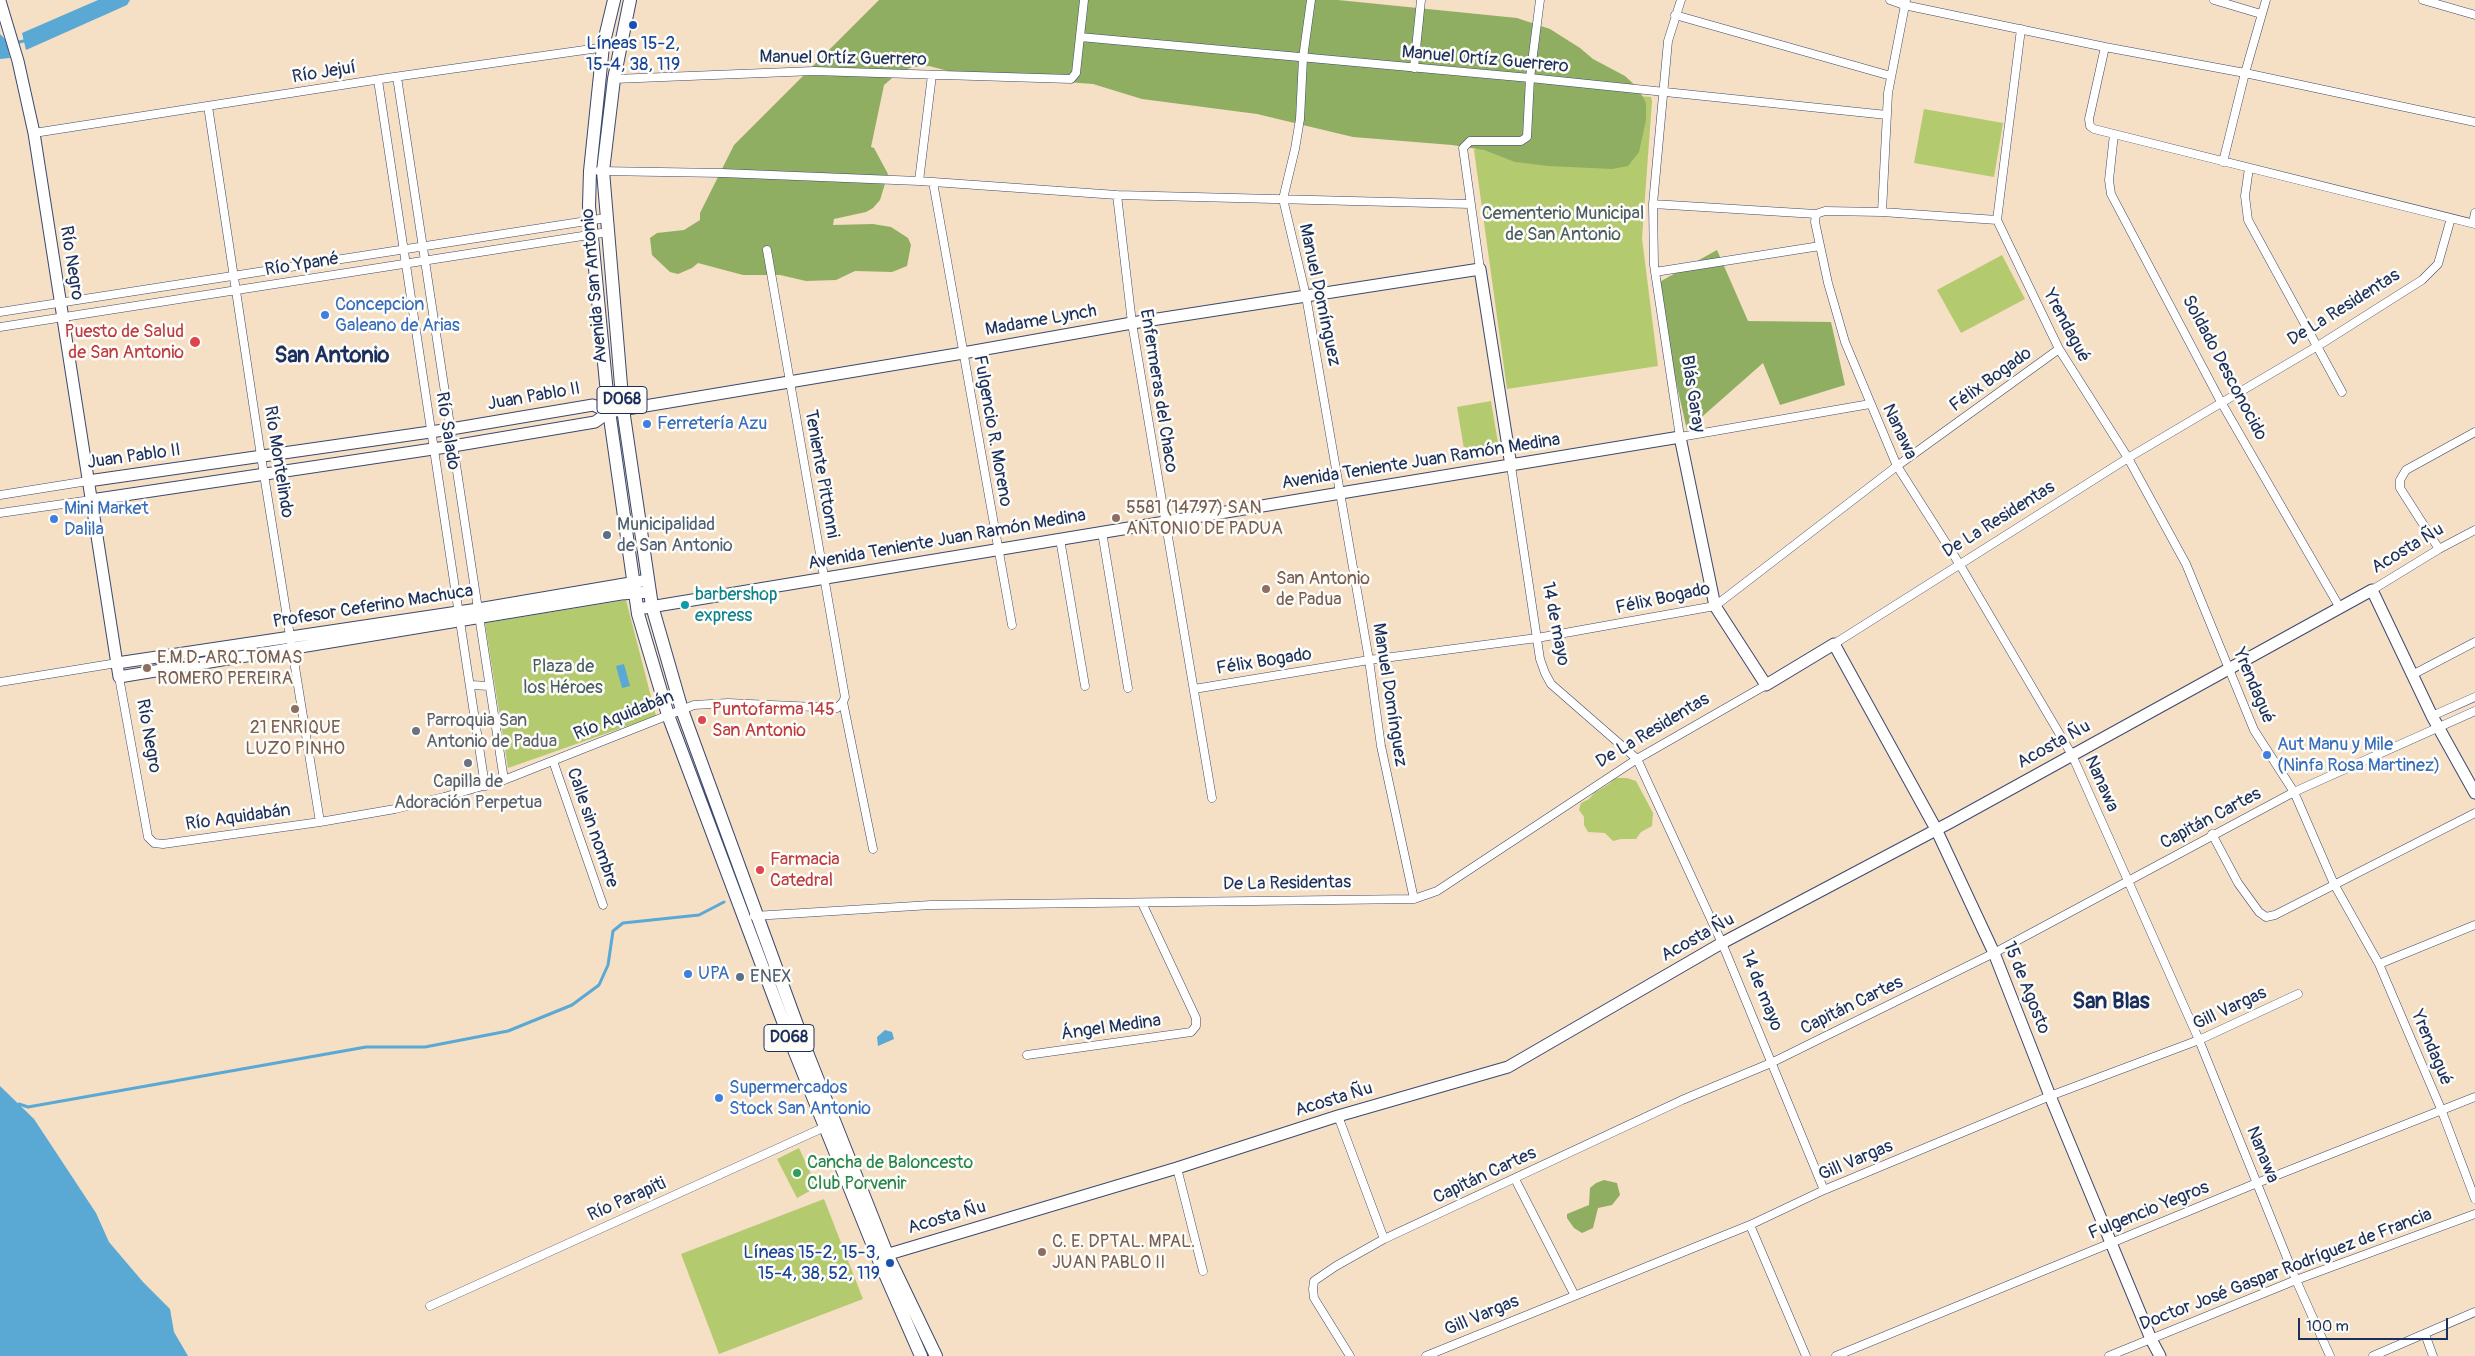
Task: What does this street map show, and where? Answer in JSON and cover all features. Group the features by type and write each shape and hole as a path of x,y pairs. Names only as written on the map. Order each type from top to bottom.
{"main road":[{"name":"Avenida San Antonio","path":"614,0 602,46 590,171 590,220 609,412 638,609 668,715 808,1055 831,1124 921,1356"},
{"name":"Avenida San Antonio","path":"630,0 614,80 603,171 623,409 652,606 682,710 752,917"},
{"path":"624,514 637,512"},
{"name":"Avenida San Antonio","path":"882,1256 936,1356"}],"street":[{"path":"1080,37 1084,0"},
{"path":"1283,199 1299,126 1303,58 1311,0"},
{"path":"1414,68 1421,0"},
{"path":"1530,78 1540,0"},
{"name":"Blás Garay","path":"1681,0 1668,41 1662,92 1653,204 1655,272 1680,437 1715,606 1766,685"},
{"path":"1890,0 2105,47 2245,73 2475,122"},
{"path":"2214,0 2261,14"},
{"path":"2223,162 2245,73 2266,0"},
{"path":"2424,0 2475,16"},
{"path":"1882,212 1886,115 1891,76 1905,3"},
{"name":"Río Negro","path":"1,7 18,61 34,133 59,303 117,663 148,837 154,843"},
{"path":"1675,16 1891,76"},
{"path":"1653,204 1818,213 1882,212 1997,220 2021,29"},
{"name":"Manuel Ortíz Guerrero","path":"614,80 814,71 1071,79 1076,73 1080,37 1530,78 1886,115"},
{"name":"Río Jejuí","path":"34,133 602,46 620,45"},
{"path":"2105,47 2088,119 2090,126 2094,129 2474,224 2475,213"},
{"path":"918,181 932,75"},
{"name":"Río Salado","path":"397,77 504,780"},
{"name":"14 de mayo","path":"1530,78 1526,139 1470,141 1464,145 1470,204 1540,659 1551,684 1637,758 1722,943 1824,1190"},
{"name":"Río Salado","path":"378,80 461,616 485,786"},
{"name":"Río Montelindo","path":"208,106 261,456 320,822"},
{"name":"Soldado Desconocido","path":"2114,134 2109,180 2111,194 2221,402 2340,608"},
{"path":"2249,168 2245,196 2248,220 2342,392"},
{"path":"590,171 731,173 918,181 1117,195 1470,204"},
{"name":"Fulgencio R. Moreno","path":"933,182 1012,625"},
{"name":"Enfermeras del Chaco","path":"1117,195 1119,225 1132,323 1212,798"},
{"name":"Manuel Domínguez","path":"1283,199 1306,296 1369,660 1384,765 1414,899"},
{"name":"Nanawa","path":"1818,213 1820,246 1828,283 1845,342 1897,466 1960,565 2072,755 2199,1040 2296,1280 2330,1356"},
{"name":"Río Ypané","path":"0,312 606,218"},
{"name":"De La Residentas","path":"752,917 930,905 1414,899 1437,891 1637,758 1834,644 2128,458 2317,347 2422,280 2438,264 2443,254 2452,218"},
{"name":"Yrendagué","path":"1997,220 2059,349 2128,458 2186,564 2254,730 2294,792 2334,884 2379,964 2441,1109 2475,1199"},
{"name":"Río Ypané","path":"0,326 608,232"},
{"path":"1655,272 1820,246"},
{"name":"Teniente Pittonni","path":"767,250 845,697 844,702 873,849"},
{"name":"Madame Lynch","path":"609,412 1132,323 1480,269"},
{"name":"Félix Bogado","path":"1194,689 1369,660 1537,638 1715,606 1897,466 2059,349"},
{"name":"Avenida Teniente Juan Ramón Medina","path":"638,609 1340,492 1511,466 1870,404"},
{"name":"Juan Pablo II","path":"0,495 432,432 593,405 609,412"},
{"name":"Juan Pablo II","path":"0,513 453,446 595,422 609,412"},
{"path":"2439,549 2400,488 2400,480 2406,470 2475,432"},
{"name":"Acosta Ñu","path":"882,1256 1177,1168 1338,1116 1508,1067 1722,943 2072,755 2340,608 2439,549 2475,530"},
{"path":"1102,532 1128,688"},
{"path":"1060,538 1085,686"},
{"name":"Profesor Ceferino Machuca","path":"120,677 291,643 649,586"},
{"path":"2372,590 2432,716 2475,793"},
{"path":"2412,674 2475,642"},
{"name":"Profesor Ceferino Machuca","path":"117,663 291,643"},
{"name":"15 de Agosto","path":"1834,644 1936,829 1994,953 2050,1096 2151,1339 2160,1356"},
{"path":"0,682 117,663"},
{"path":"471,685 489,686"},
{"path":"2432,716 2475,697"},
{"name":"Río Aquidabán","path":"154,843 163,844 320,822 395,809 485,786 694,705 728,703 837,708 844,702"},
{"name":"Capitán Cartes","path":"1350,1356 1314,1298 1314,1281 1336,1266 1384,1239 1682,1100 1771,1063 1994,953 2212,834 2294,792 2475,711"},
{"name":"Calle sin nombre","path":"553,761 604,905"},
{"path":"2212,834 2238,883 2259,912 2266,917 2275,915 2475,813"},
{"name":"Ángel Medina","path":"1027,1055 1191,1032 1196,1026 1196,1018 1142,903"},
{"path":"2379,964 2475,925"},
{"name":"Gill Vargas","path":"1426,1356 1574,1294 1750,1225 1824,1190 2050,1096 2199,1040 2298,994"},
{"name":"Fulgencio Yegros","path":"1836,1356 2257,1183 2475,1097"},
{"path":"1338,1116 1384,1239"},
{"name":"Río Parapiti","path":"430,1306 831,1124"},
{"path":"1177,1168 1203,1271"},
{"path":"1515,1179 1574,1294"},
{"name":"Doctor José Gaspar Rodríguez de Francia","path":"2109,1356 2296,1280 2475,1214"},
{"path":"1750,1225 1806,1356"},
{"path":"2373,1356 2475,1312"},
{"path":"2424,1334 2433,1356"}],"green space":[{"path":"879,0 1338,0 1517,18 1550,29 1580,48 1593,59 1625,76 1638,88 1646,103 1646,120 1639,152 1628,166 1612,169 1548,166 1515,162 1484,150 1452,145 1353,137 1257,114 1142,99 1093,84 960,74 929,66 912,67 897,74 884,85 871,147 874,148 888,174 880,200 873,208 866,212 834,219 833,225 873,224 891,227 908,238 911,245 907,266 892,272 855,271 836,280 806,281 780,275 743,275 698,263 678,274 670,272 652,255 650,238 657,233 684,230 700,220 700,213 734,145"},
{"name":"Cementerio Municipal de San Antonio","path":"1549,88 1651,97 1642,238 1658,366 1507,389 1474,150"},
{"path":"1924,109 2003,123 1994,177 1914,163"},
{"path":"1717,250 1748,321 1831,322 1845,385 1780,405 1763,363 1687,430 1654,285"},
{"path":"2002,255 2025,299 1961,333 1937,290"},
{"path":"1491,401 1500,455 1466,461 1457,407"},
{"name":"Plaza de los Héroes","path":"626,600 656,716 508,768 485,623"},
{"path":"1615,778 1627,778 1636,781 1653,813 1652,826 1641,832 1636,839 1613,841 1605,833 1588,832 1584,825 1584,817 1579,810 1581,803 1589,799 1594,793"},
{"name":"Cancha de Baloncesto Club Porvenir","path":"799,1148 817,1187 797,1198 777,1159"},
{"path":"1604,1180 1617,1183 1620,1195 1612,1205 1598,1208 1593,1228 1582,1233 1574,1228 1567,1218 1567,1214 1589,1205 1590,1188"},
{"path":"824,1199 863,1299 719,1354 681,1254"}],"water":[{"path":"98,0 130,0 127,5 26,50 22,33"},
{"path":"0,34 6,40 10,58 0,59"},
{"path":"624,664 630,686 622,688 616,666"},
{"path":"885,1030 892,1032 894,1039 878,1046 877,1037"},
{"path":"0,1086 34,1119 96,1213 109,1242 143,1282 170,1309 174,1332 188,1356 0,1356"}],"waterway":[{"path":"15,43 28,40"},
{"path":"19,1104 28,1107 366,1047 425,1047 508,1031 572,1005 599,985 608,965 613,931 623,923 699,915 724,902"}],"place":[{"name":"Líneas 15-2, 15-4, 38, 119","path":"633,25"},
{"name":"Concepcion Galeano de Arias","path":"325,315"},
{"name":"Puesto de Salud de San Antonio","path":"195,342"},
{"name":"Ferretería Azu","path":"647,424"},
{"name":"5581 (14797) SAN ANTONIO DE PADUA","path":"1116,518"},
{"name":"Mini Market Dalila","path":"54,519"},
{"name":"Municipalidad de San Antonio","path":"607,535"},
{"name":"San Antonio de Padua","path":"1266,589"},
{"name":"barbershop express","path":"685,605"},
{"name":"E.M.D. ARQ. TOMAS ROMERO PEREIRA","path":"147,668"},
{"name":"21 ENRIQUE LUZO PINHO","path":"295,709"},
{"name":"Puntofarma 145 San Antonio","path":"702,720"},
{"name":"Parroquia San Antonio de Padua","path":"416,731"},
{"name":"Aut Manu y Mile (Ninfa Rosa Martinez)","path":"2267,755"},
{"name":"Capilla de Adoración Perpetua","path":"468,763"},
{"name":"Farmacia Catedral","path":"760,870"},
{"name":"UPA","path":"688,974"},
{"name":"ENEX","path":"740,977"},
{"name":"Supermercados Stock San Antonio","path":"719,1098"},
{"name":"Cancha de Baloncesto Club Porvenir","path":"797,1173"},
{"name":"C. E. DPTAL. MPAL. JUAN PABLO II","path":"1042,1252"},
{"name":"Líneas 15-2, 15-3, 15-4, 38, 52, 119","path":"890,1263"}],"district":[{"name":"San Antonio","path":"332,356"},
{"name":"San Blas","path":"2111,1002"}]}
